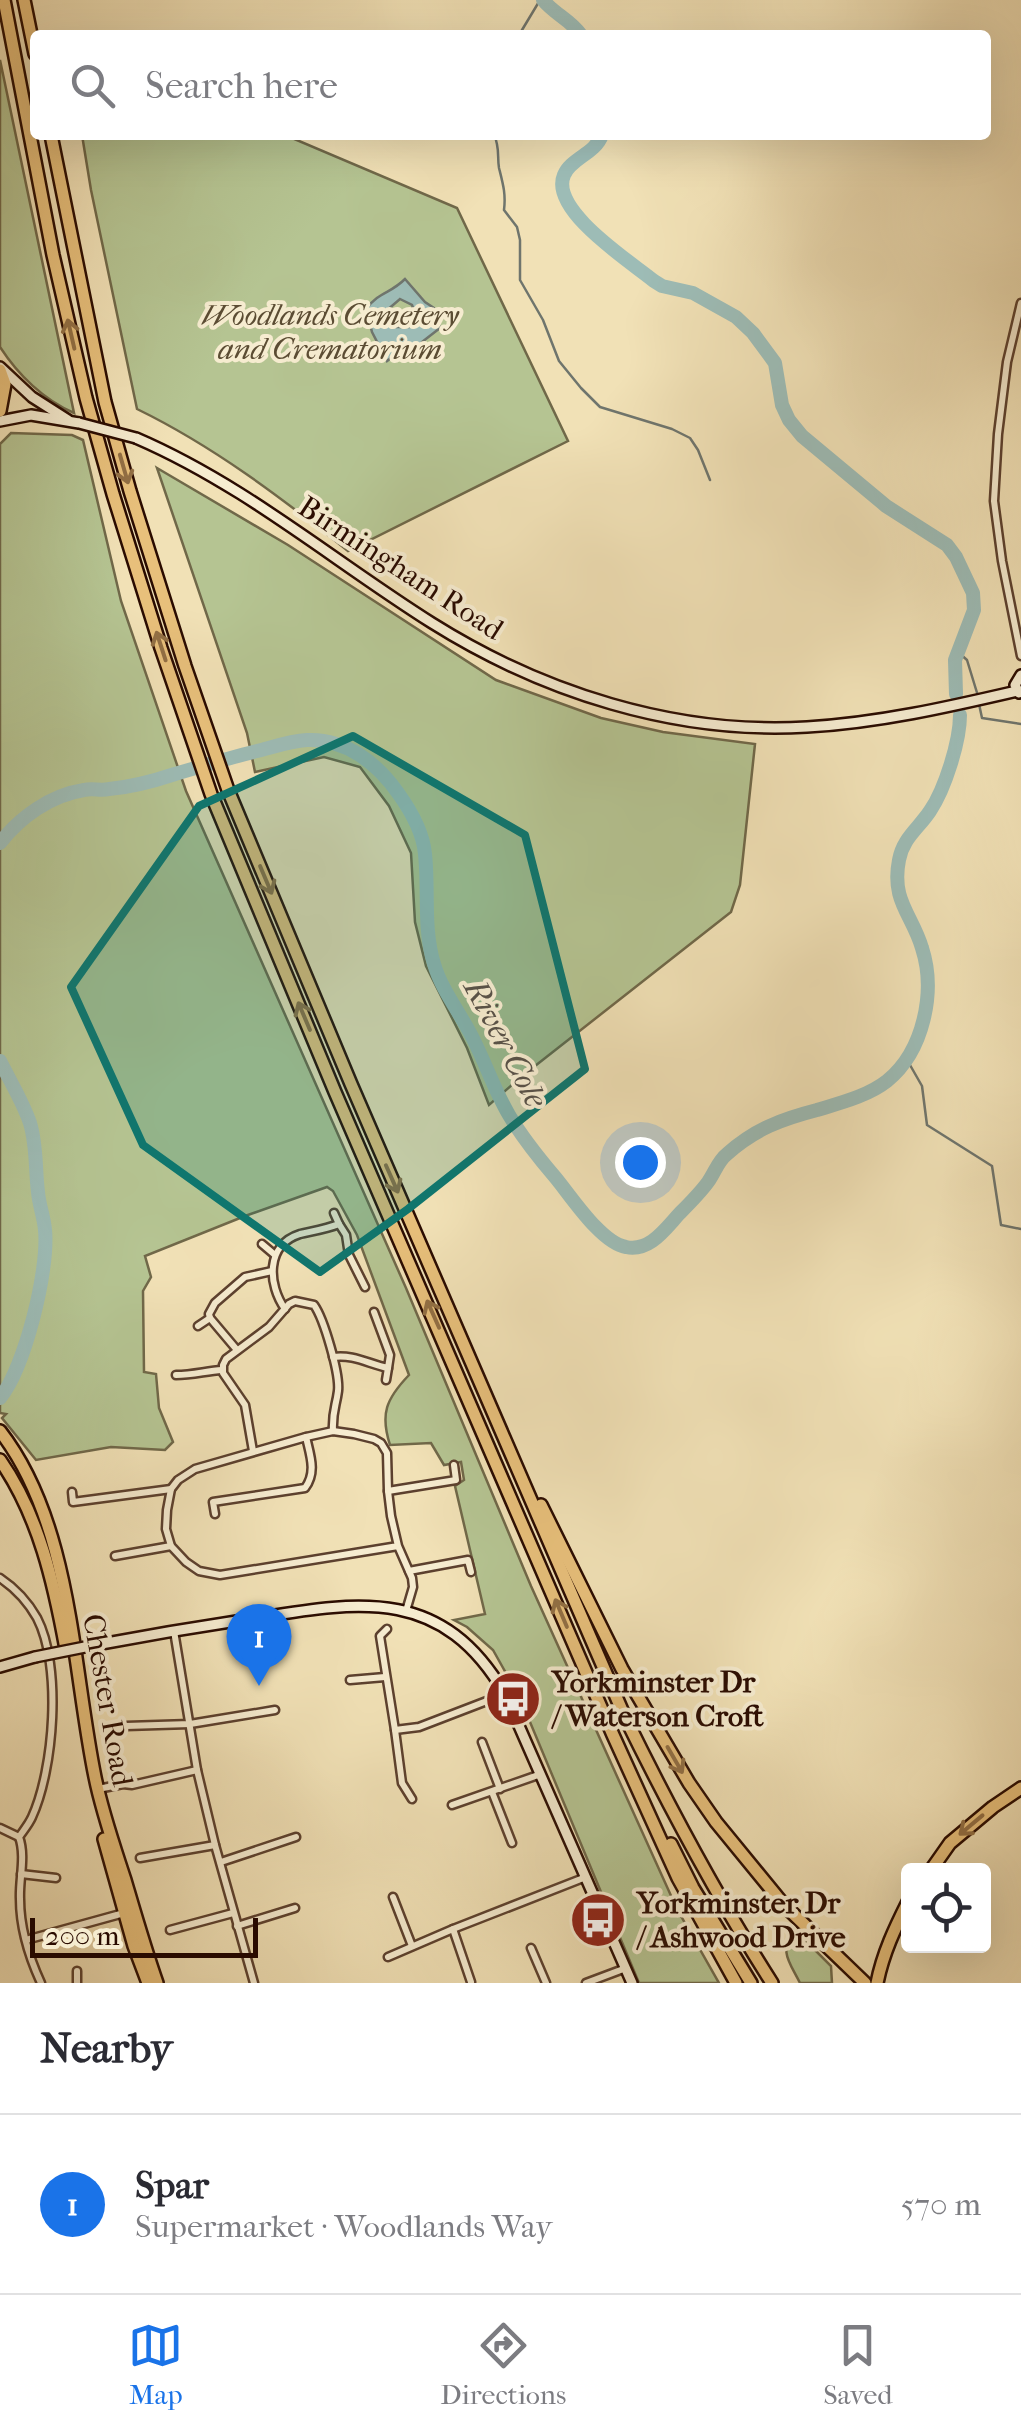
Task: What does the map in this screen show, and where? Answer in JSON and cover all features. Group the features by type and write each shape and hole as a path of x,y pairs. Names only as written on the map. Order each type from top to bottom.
{"highway":[{"path":"4,0 30,135"},
{"path":"24,0 30,30"},
{"path":"31,140 86,398 113,494 211,794 613,1734 678,1878 736,1983"},
{"path":"52,140 105,402 130,491 228,790 624,1715 713,1889 772,1983"},
{"path":"0,368 5,384 0,411"},
{"name":"Chester Road","path":"0,1431 37,1492 48,1529 98,1789 157,1983"},
{"path":"514,1458 622,1669 689,1783 784,1905 866,1983"},
{"name":"Chester Road","path":"0,1460 45,1551 96,1809 148,1983"},
{"path":"613,1734 693,1888 751,1983"},
{"path":"935,1863 950,1843 1021,1788"},
{"path":"876,1983 882,1958 901,1917"}],"main road":[{"name":"Birmingham Road","path":"0,368 32,397 68,420"},
{"name":"Birmingham Road","path":"0,422 31,415 68,420 136,438 228,484 431,622 501,662 560,688 645,712 772,728 864,722 1019,693"},
{"path":"1019,693 1016,681 1021,675"},
{"path":"0,1667 90,1646 345,1605 406,1611 438,1624 474,1651 505,1694 632,1983"}],"street":[{"path":"1021,303 998,434 994,500 1021,656"},
{"path":"334,1214 346,1235 349,1255 364,1287"},
{"path":"285,1309 276,1296 272,1271 275,1255 300,1234 339,1224"},
{"path":"262,1244 275,1255"},
{"path":"237,1350 209,1314 246,1277 272,1271"},
{"path":"253,1451 245,1405 222,1370 226,1359 269,1327 295,1301 314,1305 319,1312 333,1357 338,1390 332,1413 333,1431"},
{"path":"374,1312 390,1355 386,1380"},
{"path":"198,1326 210,1318"},
{"path":"333,1357 353,1356 388,1368"},
{"path":"176,1375 222,1370"},
{"path":"398,1546 220,1576 199,1570 171,1546 166,1528 170,1490 195,1468 306,1437 333,1431 374,1439 387,1452 388,1490 398,1546 413,1586 406,1611"},
{"path":"215,1514 213,1502 305,1488 313,1472 306,1437"},
{"path":"388,1490 456,1480 454,1465"},
{"path":"72,1492 73,1502 170,1490"},
{"path":"115,1556 171,1546"},
{"path":"409,1571 468,1560 470,1572"},
{"path":"0,1578 24,1600 36,1618 50,1666 53,1707 49,1751 32,1818 18,1837"},
{"path":"387,1628 380,1636 385,1677 402,1783 412,1800"},
{"path":"174,1631 214,1845 254,1983"},
{"path":"350,1680 385,1677"},
{"path":"394,1730 419,1727 505,1694"},
{"path":"126,1726 190,1724 275,1710"},
{"path":"482,1742 512,1843"},
{"path":"98,1789 197,1770"},
{"path":"452,1806 542,1773"},
{"path":"0,1828 18,1837 22,1847 20,1914 41,1983"},
{"path":"221,1862 296,1837"},
{"path":"140,1858 214,1845"},
{"path":"20,1874 56,1878"},
{"path":"388,1957 587,1876"},
{"path":"393,1897 412,1946"},
{"path":"238,1926 295,1908"},
{"path":"170,1930 234,1912"},
{"path":"26,1940 124,1913"},
{"path":"453,1929 471,1982"},
{"path":"531,1948 546,1983"},
{"path":"586,1983 626,1968"},
{"path":"76,1983 77,1971"}],"highlighted area":[{"path":"353,736 525,835 585,1069 408,1209 320,1272 143,1145 71,987 199,806"}],"green space":[{"path":"0,60 74,413 32,386 0,347"},
{"name":"Woodlands Cemetery and Crematorium","path":"83,140 297,140 457,208 568,441 348,551 246,474 137,409"},
{"path":"11,433 72,435 83,440 121,601 186,791 406,1288 531,1586 677,1909 719,1983 639,1983 520,1698 493,1650 454,1620 485,1614 455,1486 464,1480 461,1462 444,1465 431,1443 390,1445 387,1407 409,1375 357,1235 333,1191 327,1187 145,1256 151,1277 143,1291 144,1372 156,1374 159,1408 173,1442 165,1450 111,1447 36,1460 2,1418 6,1414 0,1413 0,444"},
{"path":"157,468 288,545 496,680 601,718 663,732 755,744 740,885 731,912 489,1105 467,1048 426,966 415,922 411,853 389,806 360,767 324,757 255,772 247,733"},
{"path":"793,1928 831,1966 832,1983 800,1983 786,1950"}],"water":[{"path":"405,279 434,308 440,328 422,342 419,353 400,351 387,361 372,332 366,309","holes":["400,299 412,305 416,316 409,327 396,327 388,321 386,311"]}],"waterway":[{"path":"522,30 540,0"},
{"name":"River Cole","path":"543,0 576,30"},
{"path":"496,140 504,210 517,227 520,240 520,280 543,320 559,361 600,407 690,438 710,480"},
{"name":"River Cole","path":"600,140 564,175 568,204 580,219 654,281 693,293 736,317 775,363 782,405 802,436 886,506 947,545 956,557 973,593 974,610 955,660 956,694"},
{"path":"958,652 967,660 978,696"},
{"path":"979,704 982,718 1021,724"},
{"name":"River Cole","path":"0,843 37,809 87,789 143,783 301,741 321,740 359,754 390,782 419,830 425,854 427,923 434,964 509,1115 597,1228 616,1244 635,1248 650,1243 663,1232 705,1186 724,1157 748,1138 781,1121 871,1091 887,1081 910,1054 924,1019 928,983 922,948 900,897 899,860 907,840 941,790 954,751 960,715"},
{"path":"906,1058 922,1086 927,1125 992,1166 1001,1225 1021,1229"},
{"name":"River Cole","path":"0,1061 32,1132 45,1230 39,1293 26,1342 0,1398"}],"place":[{"name":"Spar","path":"259,1686"},
{"name":"Yorkminster Dr / Waterson Croft","path":"513,1699"},
{"name":"Yorkminster Dr / Ashwood Drive","path":"598,1920"}]}
